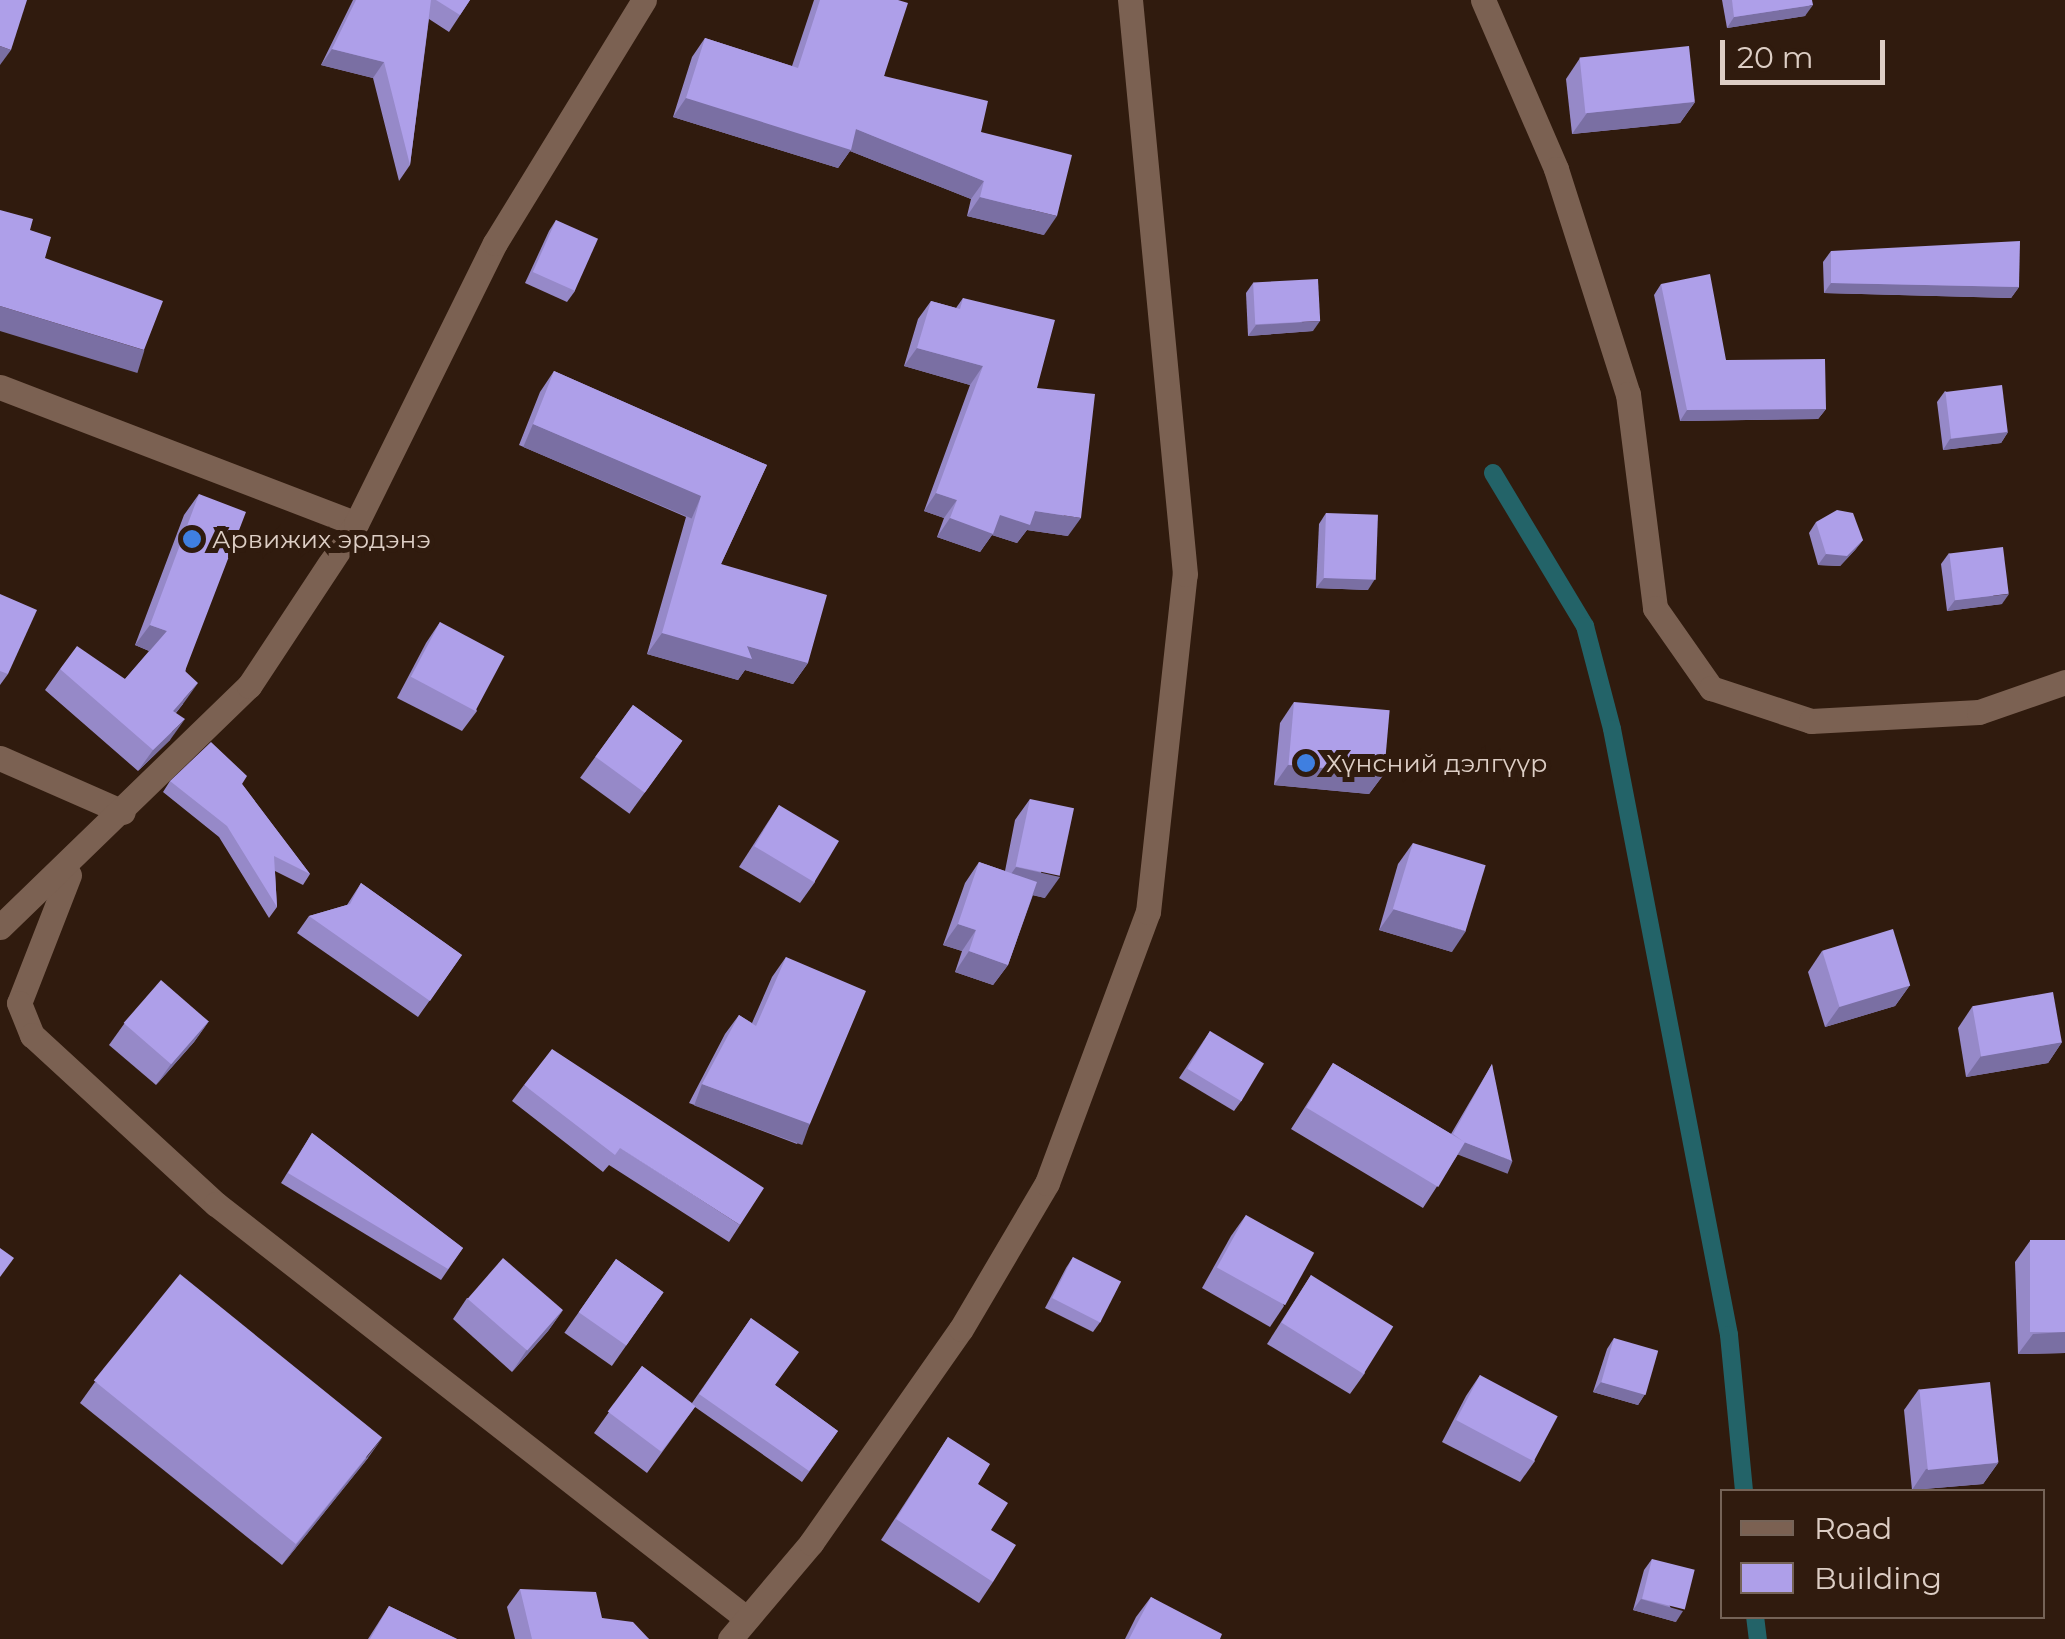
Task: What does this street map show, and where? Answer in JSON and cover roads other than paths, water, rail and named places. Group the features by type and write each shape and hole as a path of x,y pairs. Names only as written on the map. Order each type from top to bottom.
{"street":[{"path":"0,927 76,858 249,686 356,524 495,243 644,0"},
{"path":"730,1639 811,1543 961,1328 1047,1183 1148,912 1185,574 1130,0"},
{"path":"1483,0 1556,170 1628,394 1655,608 1711,688 1810,722 1979,712 2065,682"},
{"path":"0,387 356,524"},
{"path":"0,758 122,812"},
{"path":"76,858 18,1003 32,1035 216,1204 746,1618"}],"waterway":[{"path":"1493,473 1585,626 1612,729 1729,1335 1744,1489"},
{"path":"1755,1619 1758,1639"}],"place":[{"name":"Арвижих эрдэнэ","path":"192,539"},
{"name":"Хүнсний дэлгүүр","path":"1306,763"}]}
